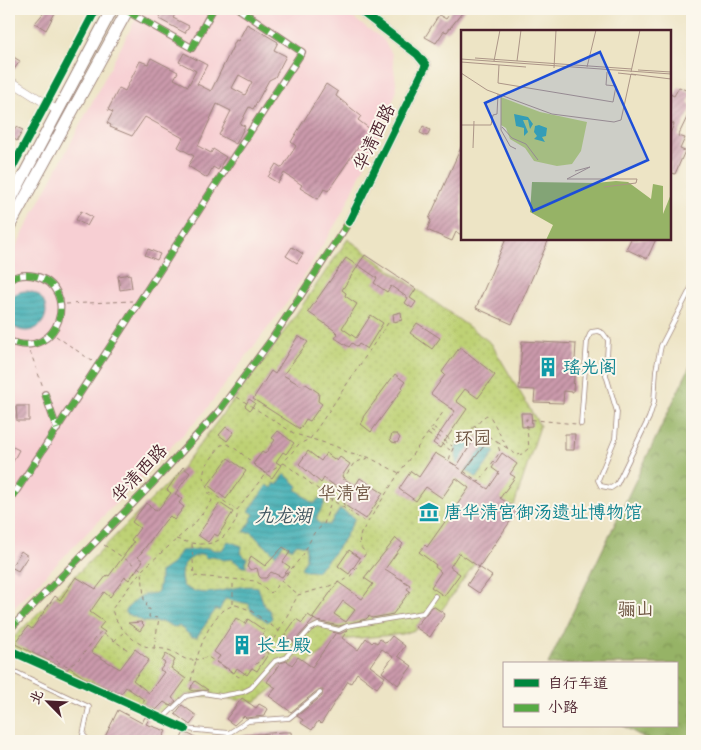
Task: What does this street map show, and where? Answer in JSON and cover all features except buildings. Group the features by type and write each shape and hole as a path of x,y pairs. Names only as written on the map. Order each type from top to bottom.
{"main road":[{"path":"9,203 112,9"},
{"path":"9,227 127,10"}],"street":[{"path":"9,174 96,9"},
{"path":"127,10 192,48 213,9"},
{"path":"9,502 302,52 239,9"},
{"name":"华清西路","path":"9,630 151,485 232,394 272,339 349,222 426,65 417,54 358,9"},
{"path":"9,80 58,111"},
{"path":"9,280 26,275 38,277 49,283 56,293 60,304 60,316 52,333 39,343 28,345 9,341"},
{"path":"45,394 57,428"},
{"path":"9,650 184,729"}],"lane":[{"path":"581,424 587,341 591,332 598,331 607,337 606,375 617,412 615,439 598,480 601,486 611,488 617,484 649,418 654,402 656,370 661,346 692,286"},
{"path":"163,718 186,696 202,693 222,696 243,692 251,688 275,661 285,658 310,629 318,625 339,630 347,626 423,613 435,596"},
{"path":"9,669 88,707 83,734 89,741"},
{"path":"184,729 230,733 248,721 289,718 320,693"}],"path":[{"path":"60,304 142,300"},
{"path":"175,539 192,544 215,543 222,540 238,520 238,510 266,473 283,463 299,444 310,439 388,323"},
{"path":"52,333 99,366"},
{"path":"28,345 45,394"},
{"path":"232,394 294,434 335,446 351,454 368,457 399,474"},
{"path":"266,473 250,463 228,444 221,445 205,467 203,477 210,491 212,501 195,523 142,570 112,609 113,615 125,631 147,647 169,650 186,661 208,657 239,677 255,668 271,647 298,595 349,578 366,553 358,541 367,523 444,411"},
{"path":"497,442 500,452 478,482 449,461 454,442 475,426 482,417 489,416 508,449"},
{"path":"475,426 514,454 520,455 529,448 526,418 581,424"},
{"path":"433,427 454,442"},
{"path":"430,430 452,447"},
{"path":"428,434 451,451"},
{"path":"192,544 194,576 256,581 271,593 303,555 310,538 324,524 332,500 354,463 368,457"},
{"path":"283,463 332,500 367,523"},
{"path":"210,491 238,510"},
{"path":"97,540 142,570"},
{"path":"142,570 146,609 150,609 149,617 159,618 154,648"},
{"path":"232,606 233,580"},
{"path":"281,581 298,595"},
{"path":"193,693 192,681 196,660 204,638 215,619 228,606 250,610 279,631"},
{"path":"114,641 125,631"},
{"path":"44,651 64,665 69,665 82,656 101,632 128,650"}],"shaded area":[{"path":"141,9 340,9 383,39 392,54 397,90 387,117 343,212 289,300 202,415 9,613 9,260"}],"green space":[{"name":"华清宫","path":"348,239 491,343 540,426 513,509 432,624 403,634 339,640 255,702 187,694 159,715 9,647 9,642 177,474 268,355"},
{"name":"骊山","path":"692,362 692,741 650,741 627,728 678,728 678,662 549,662"}],"water":[{"path":"26,291 40,297 46,311 40,325 26,331 12,325 6,311 12,297"},
{"path":"470,435 474,438 470,444 481,452 486,446 495,452 477,478 466,470 477,454 468,449 458,465 456,463 456,447"},
{"name":"九龙湖","path":"285,474 298,486 296,489 314,504 318,499 325,499 324,505 316,518 320,524 329,525 340,509 355,518 338,547 316,571 306,571 301,568 306,559 306,546 297,544 291,549 284,543 276,555 252,532 244,532 254,514 249,511 267,485 272,488 275,483 277,485"},
{"path":"228,541 242,546 241,553 247,559 245,563 247,567 242,567 232,559 223,560 214,556 207,558 202,554 191,558 184,565 181,574 183,586 203,593 238,587 258,587 264,605 270,611 272,618 268,622 251,611 249,604 225,599 219,611 216,609 197,637 192,637 179,626 174,627 163,622 145,622 125,613 126,609 138,598 157,592 160,572 173,563 180,551 208,548 222,550"}],"marked path":[{"path":"127,11 192,48 213,9"},
{"path":"9,502 302,52 239,9"},
{"path":"9,630 151,485 219,411 272,339 349,222"},
{"path":"9,280 18,276 28,275 35,276 49,283 58,294 60,307 58,321 52,333 41,341 27,345 9,341"},
{"path":"45,394 57,429"}],"cycle path":[{"path":"9,174 96,9"},
{"path":"349,222 426,65 417,54 358,9"},
{"path":"9,650 185,729"}],"place":[{"name":"瑶光阁","path":"548,367"},
{"name":"唐华清宫御汤遗址博物馆","path":"429,512"},
{"name":"长生殿","path":"242,645"}],"park label":[{"name":"环园","path":"473,438"}]}
